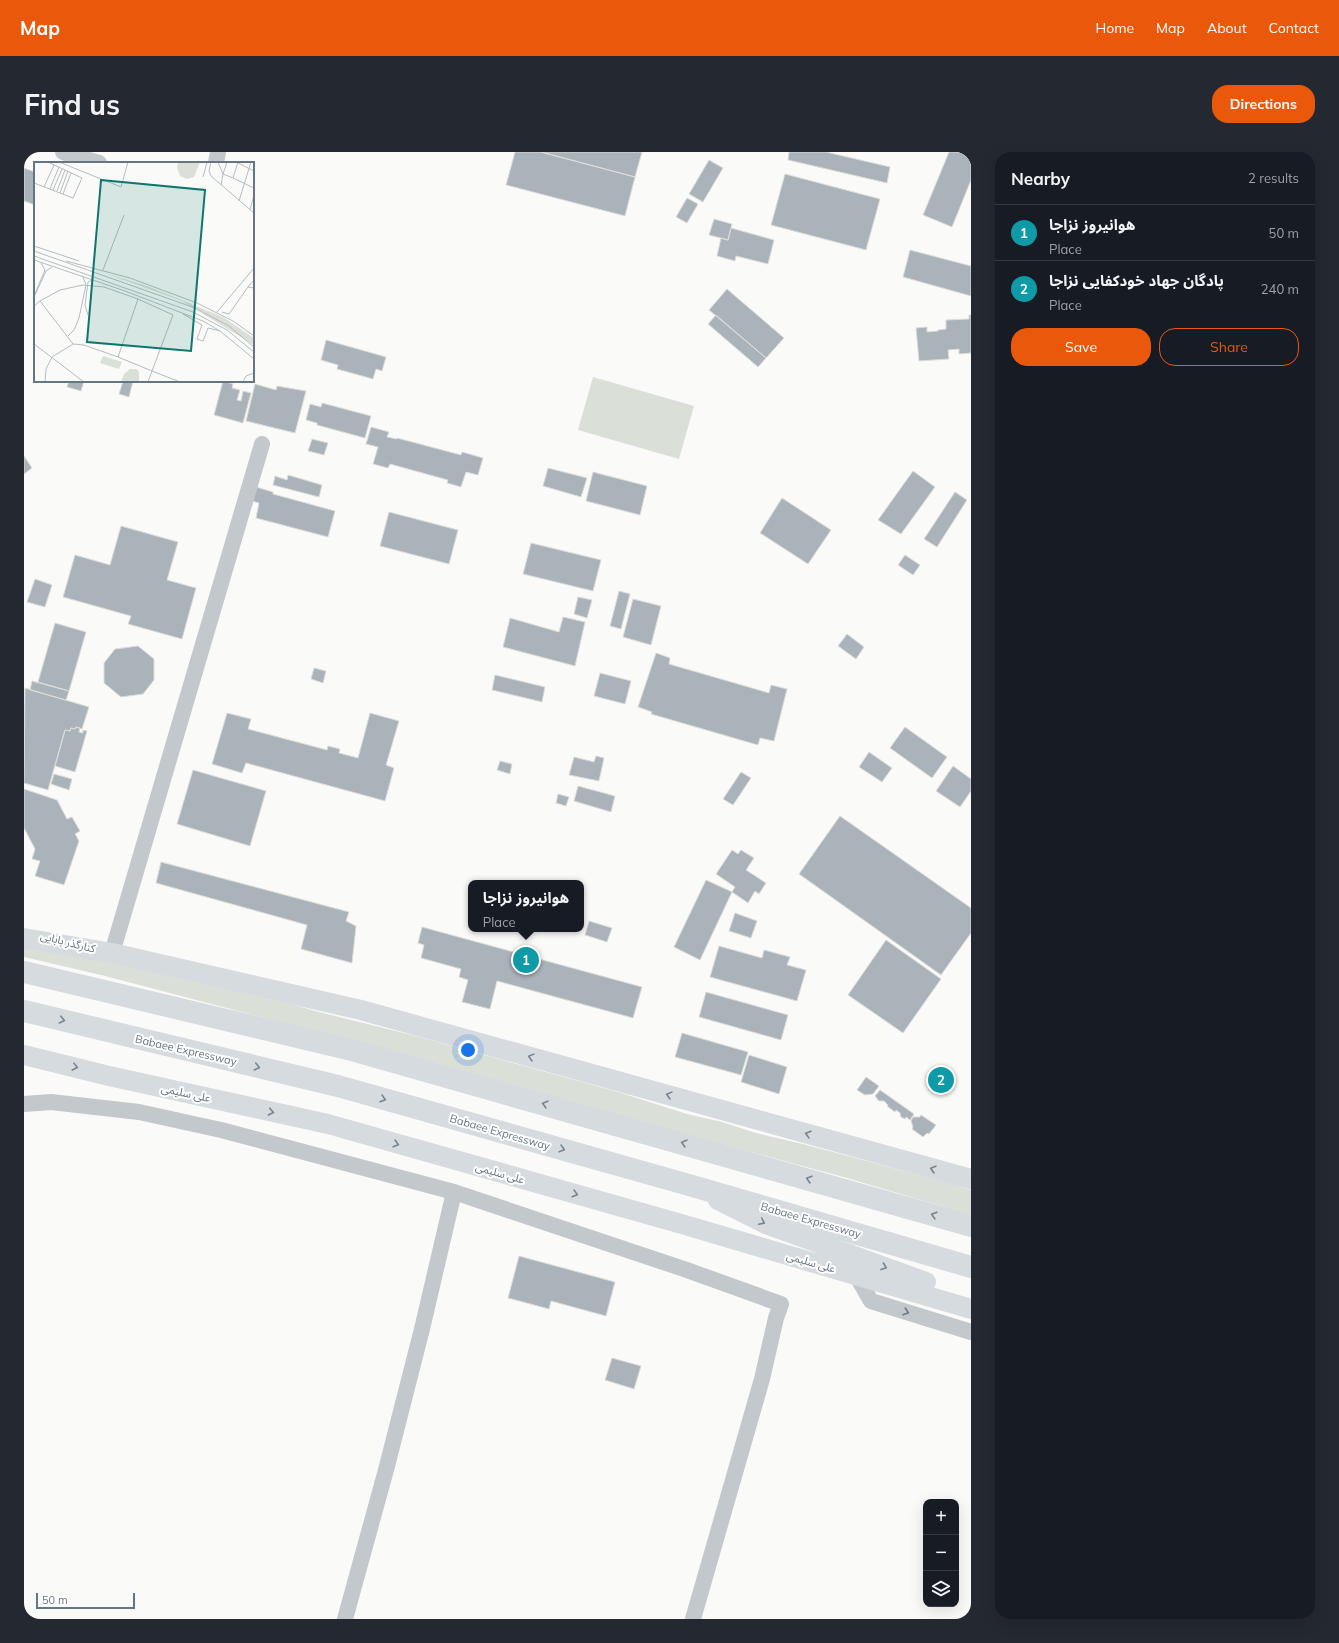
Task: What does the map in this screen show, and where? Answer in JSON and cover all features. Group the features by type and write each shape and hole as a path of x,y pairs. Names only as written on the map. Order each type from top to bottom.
{"highway":[{"path":"24,972 348,1049 971,1226"},
{"name":"Babaee Expressway","path":"24,1011 338,1086 689,1185 971,1267"}],"main road":[{"name":"کنارگذر بابایی","path":"24,931 112,953"},
{"path":"24,938 112,953 361,1010 971,1179"},
{"name":"علی سلیمی","path":"24,1055 109,1076 328,1124 971,1309"},
{"path":"689,1185 766,1224 971,1298"}],"street":[{"path":"62,152 96,162"},
{"path":"216,162 218,152"},
{"path":"112,953 262,444"},
{"path":"24,1104 51,1102 139,1112 221,1130 454,1192 684,1269 781,1304 776,1318 762,1379 693,1619"},
{"path":"345,1619 386,1470 422,1329 454,1192"},
{"path":"856,1275 871,1301 971,1332"}],"shaded area":[{"path":"593,377 694,406 679,459 578,430"},
{"path":"24,942 295,1005 416,1036 618,1092 687,1114 953,1184 971,1190 971,1215 847,1178 681,1133 440,1064 105,976 24,957"}],"building":[{"path":"515,152 541,152 635,177 625,216 506,185"},
{"path":"541,152 642,152 635,177"},
{"path":"789,152 826,152 890,167 887,183 788,160"},
{"path":"949,152 967,152 971,154 971,180 952,227 923,215"},
{"path":"709,160 723,168 703,202 689,194"},
{"path":"24,168 34,172 34,205 24,201"},
{"path":"785,174 880,199 866,250 771,225"},
{"path":"687,198 698,204 687,223 676,217"},
{"path":"714,219 732,224 728,240 709,235"},
{"path":"731,228 774,240 768,264 736,256 735,261 717,256 721,238 728,240"},
{"path":"910,250 971,266 971,296 903,277"},
{"path":"727,289 784,338 766,358 709,310"},
{"path":"716,315 766,358 758,367 708,324"},
{"path":"969,315 971,315 971,353 959,354 959,349 948,350 949,359 919,361 916,328 927,327 927,332 938,331 946,329 946,320 969,319"},
{"path":"326,340 386,357 382,371 376,369 373,379 337,369 338,365 321,360"},
{"path":"69,382 84,382 81,391 67,387"},
{"path":"123,382 133,382 129,397 119,394"},
{"path":"223,382 233,384 232,388 240,390 237,400 241,401 243,391 251,393 243,423 214,415"},
{"path":"255,384 276,390 277,386 306,391 295,433 246,421"},
{"path":"322,403 371,416 365,438 317,425 317,423 306,420 310,404 321,407"},
{"path":"371,427 389,432 387,437 397,438 461,455 462,452 483,458 478,475 466,472 461,487 447,483 448,480 390,464 388,468 373,464 378,447 366,444"},
{"path":"312,439 328,443 324,455 308,451"},
{"path":"24,456 32,468 24,474"},
{"path":"548,468 587,478 581,497 543,486"},
{"path":"913,471 935,487 901,534 878,520"},
{"path":"593,472 647,486 640,515 586,501"},
{"path":"288,475 322,485 319,497 273,485 275,476 287,480"},
{"path":"256,487 273,492 273,494 335,511 328,537 256,518 259,503 252,501"},
{"path":"955,492 967,500 937,547 924,539"},
{"path":"782,498 831,530 808,564 760,533"},
{"path":"389,512 458,530 449,564 380,546"},
{"path":"121,526 178,542 167,580 196,588 182,639 128,624 131,616 63,597 75,555 110,565"},
{"path":"531,543 601,560 593,591 523,574"},
{"path":"905,555 920,565 913,575 898,565"},
{"path":"35,579 52,585 45,607 27,602"},
{"path":"619,591 630,594 621,629 610,626"},
{"path":"578,597 592,600 587,618 574,614"},
{"path":"633,599 661,606 651,645 623,637"},
{"path":"563,617 585,622 575,666 503,647 510,618 559,632"},
{"path":"55,623 86,632 69,691 38,682"},
{"path":"847,634 864,647 856,659 838,646"},
{"path":"138,646 154,659 154,680 143,694 121,697 104,683 104,663 115,649"},
{"path":"656,653 670,658 669,664 769,693 771,685 787,689 774,741 760,738 758,745 651,714 652,712 638,707"},
{"path":"314,668 326,671 323,683 311,679"},
{"path":"600,673 631,681 625,704 594,696"},
{"path":"495,675 545,687 542,702 492,690"},
{"path":"32,681 69,691 66,700 30,690"},
{"path":"25,688 89,707 82,729 76,727 75,729 71,728 70,731 65,730 48,790 24,783"},
{"path":"227,713 251,719 248,729 327,750 328,746 340,749 339,753 358,758 370,713 399,721 386,765 394,768 385,801 246,763 242,773 212,764"},
{"path":"76,727 80,728 79,732 83,733 83,730 87,731 75,772 55,766 65,730 70,731 71,728 75,729"},
{"path":"905,727 947,757 932,778 890,748"},
{"path":"869,752 892,768 882,782 859,767"},
{"path":"596,756 604,758 599,781 569,775 574,757 594,762"},
{"path":"500,761 512,764 510,774 497,770"},
{"path":"953,766 971,779 971,791 960,807 936,791"},
{"path":"193,770 266,791 250,846 177,824"},
{"path":"741,772 751,778 733,805 723,799"},
{"path":"54,774 72,779 69,790 51,784"},
{"path":"578,786 615,796 611,812 574,801"},
{"path":"24,789 57,800 67,819 72,817 80,831 75,834 79,841 64,885 35,876 40,861 32,859 35,849 24,828"},
{"path":"558,794 569,797 566,806 556,803"},
{"path":"840,816 971,908 971,933 941,975 799,874"},
{"path":"732,850 738,854 741,850 754,858 746,870 766,883 759,894 755,891 748,903 732,892 735,887 716,874"},
{"path":"161,862 349,912 346,921 356,926 352,963 301,949 307,925 156,883"},
{"path":"706,880 732,892 700,960 674,947"},
{"path":"735,913 757,921 751,938 729,931"},
{"path":"589,921 612,928 607,942 585,935"},
{"path":"422,927 642,987 633,1018 497,981 490,1009 462,1002 468,980 459,977 461,969 421,958 424,945 418,943"},
{"path":"886,940 941,979 903,1033 848,995"},
{"path":"719,946 762,958 764,950 790,957 787,965 806,970 797,1001 710,977"},
{"path":"706,992 788,1015 781,1040 699,1017"},
{"path":"682,1033 748,1052 741,1075 675,1057"},
{"path":"749,1055 787,1067 779,1094 741,1082"},
{"path":"866,1077 879,1086 873,1094 865,1095 857,1090"},
{"path":"880,1090 914,1114 910,1120 906,1117 905,1119 901,1117 900,1113 896,1110 895,1112 887,1106 888,1105 884,1101 879,1101 875,1096"},
{"path":"921,1115 936,1125 929,1134 927,1133 923,1137 912,1129 913,1127 911,1121 913,1117 920,1117"},
{"path":"519,1256 615,1282 606,1316 551,1301 549,1309 508,1298"},
{"path":"612,1358 641,1366 634,1389 605,1380"}],"place":[{"name":"هوانیروز نزاجا","path":"526,960"},
{"name":"پادگان جهاد خودکفایی نزاجا","path":"941,1080"}]}
